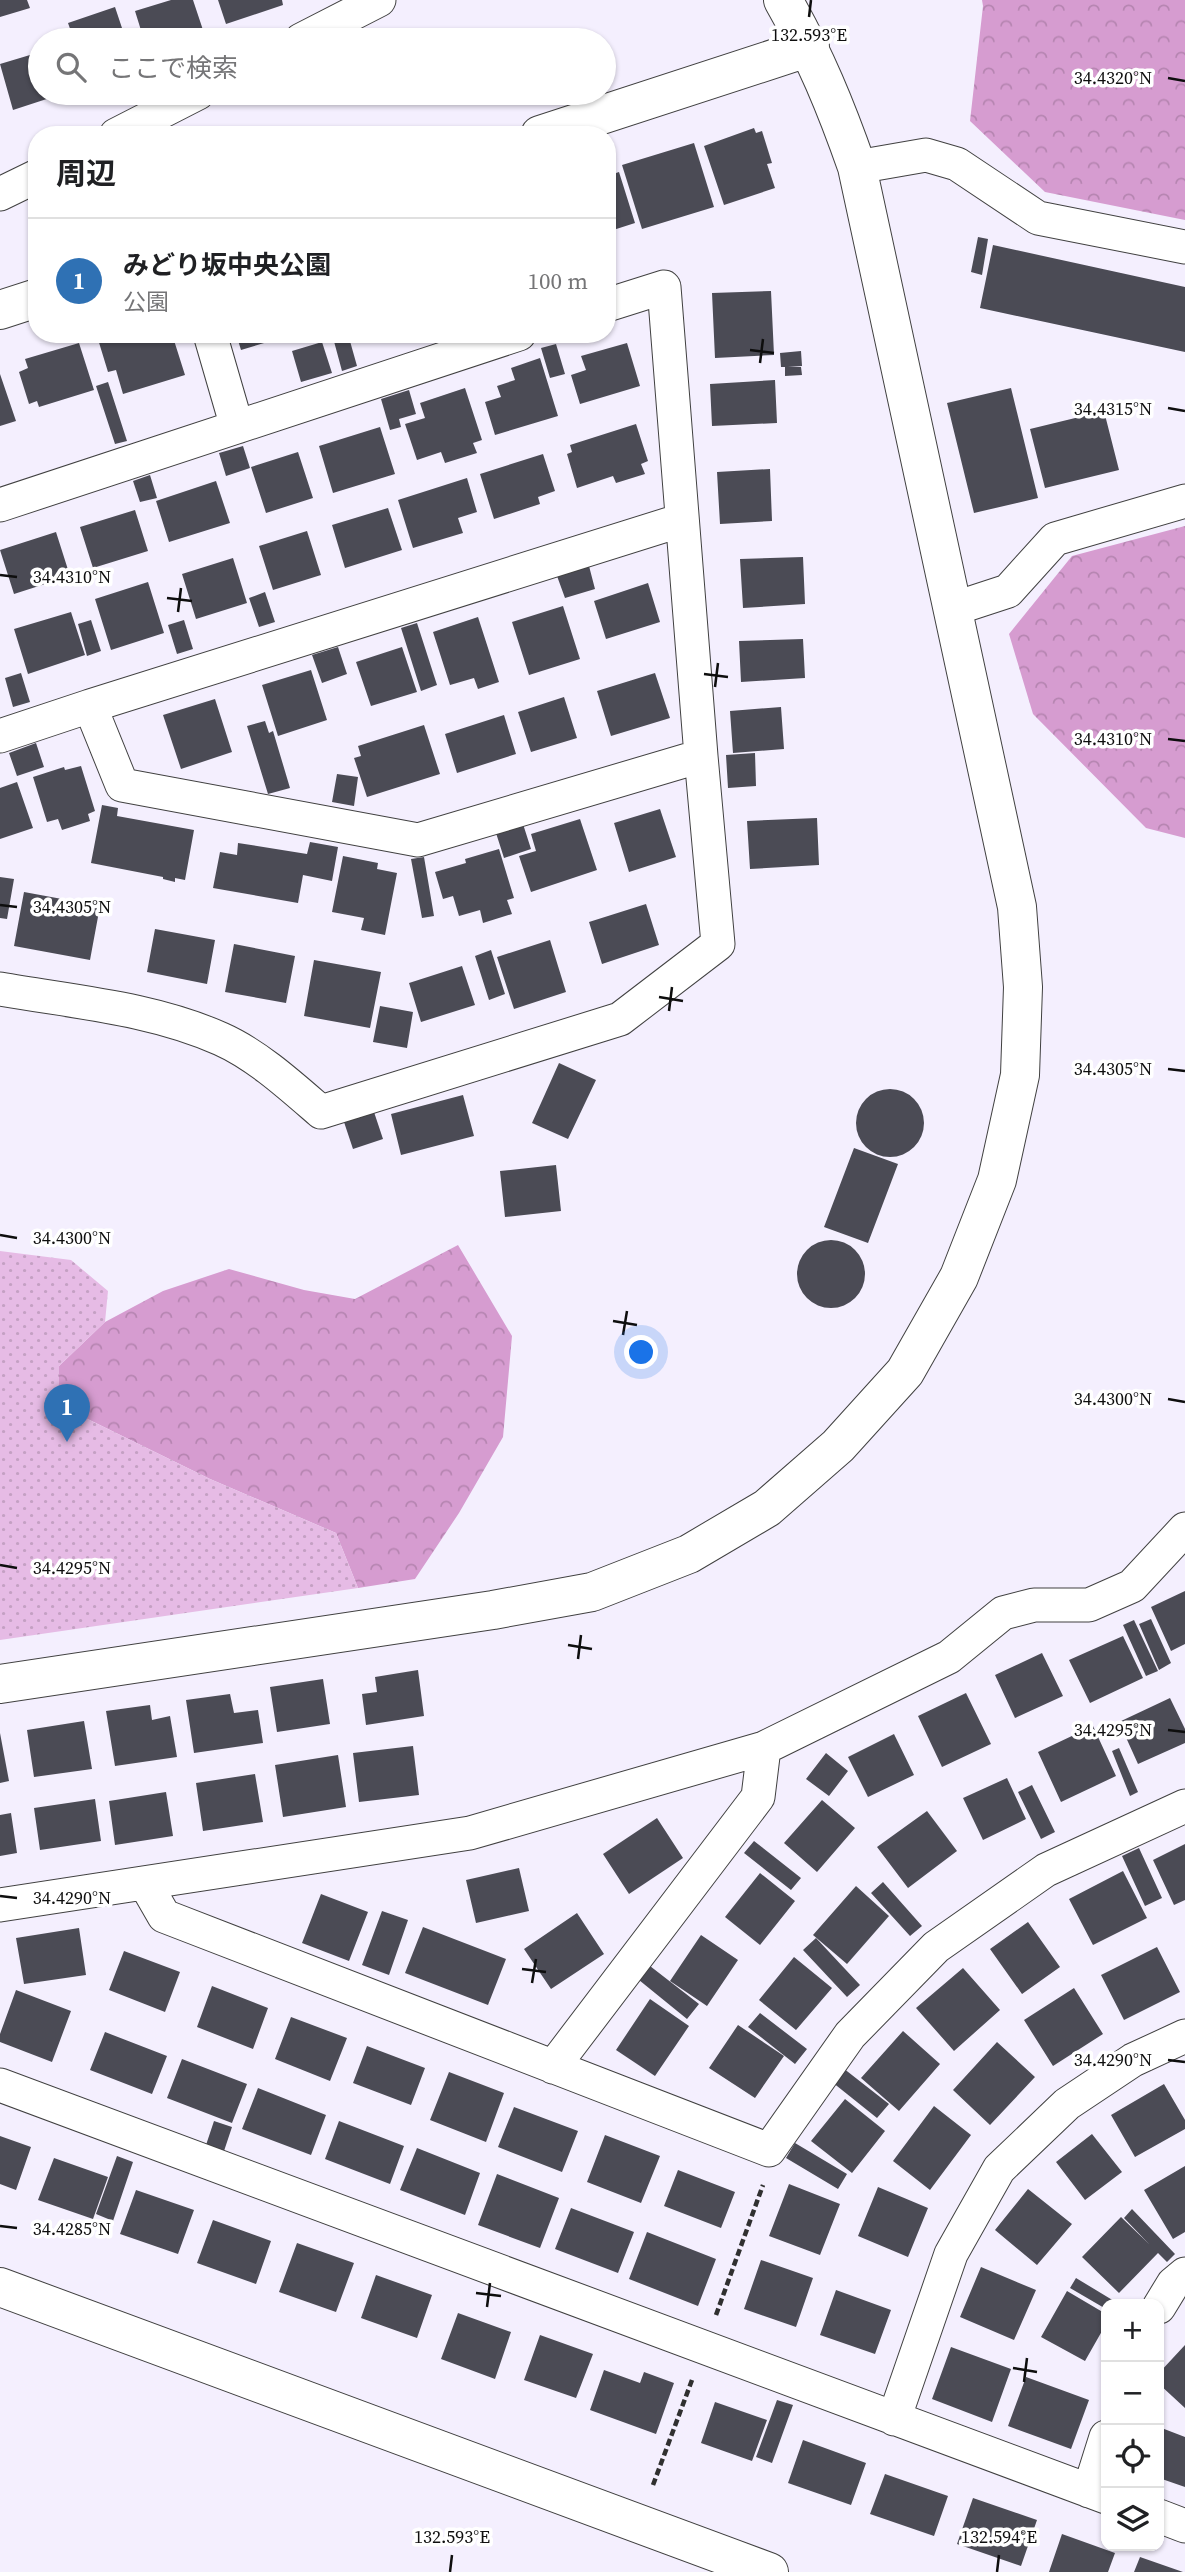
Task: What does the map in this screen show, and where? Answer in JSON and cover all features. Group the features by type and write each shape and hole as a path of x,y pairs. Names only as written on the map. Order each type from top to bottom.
{"street":[{"path":"324,28 379,0"},
{"path":"0,1684 493,1610 592,1592 688,1554 767,1508 838,1446 905,1371 959,1278 997,1180 1020,1075 1023,987 1017,907 857,167 834,101 810,47 783,0"},
{"path":"568,126 810,47"},
{"path":"134,126 175,105"},
{"path":"857,167 926,155 957,164 1038,218 1185,247"},
{"path":"0,194 28,180"},
{"path":"0,989 162,1017 223,1040 282,1078 321,1112 620,1019 718,944 664,287 616,302"},
{"path":"0,310 28,301"},
{"path":"213,343 237,427"},
{"path":"0,505 492,343"},
{"path":"953,609 1008,591 1055,538 1185,501"},
{"path":"0,736 682,520"},
{"path":"90,706 122,785 418,840 701,756"},
{"path":"0,1905 470,1833 764,1748 949,1657 1003,1613 1034,1605 1088,1605 1132,1586 1185,1529"},
{"path":"553,2067 758,1797 764,1748"},
{"path":"145,1883 164,1916 769,2150 850,2035 936,1947 1046,1870 1185,1807"},
{"path":"894,2419 951,2254 999,2169 1067,2104 1132,2060 1185,2036"},
{"path":"0,2085 1098,2494 1101,2473"},
{"path":"1164,2299 1173,2284 1185,2274"},
{"path":"0,2287 769,2572"},
{"path":"1164,2518 1185,2526"}],"path":[{"path":"714,2320 769,2170 769,2150"},
{"path":"653,2485 693,2378"}],"green space":[{"path":"982,0 1185,0 1185,220 1045,192 970,121"},
{"path":"1185,526 1185,838 1146,828 1033,714 1009,634 1072,556"},
{"path":"458,1245 512,1336 503,1437 459,1513 415,1579 358,1588 336,1533 210,1479 59,1405 59,1366 105,1322 163,1291 229,1269 304,1290 355,1299"}],"shaded area":[{"path":"0,1251 71,1260 108,1291 105,1322 59,1366 59,1405 210,1479 336,1533 358,1588 0,1640"}],"building":[{"path":"0,0 27,0 30,8 0,17"},
{"path":"171,0 193,0 202,28 140,28 135,11"},
{"path":"218,0 282,0 283,5 226,24"},
{"path":"115,7 122,28 70,28 68,23"},
{"path":"28,56 28,105 13,110 0,64"},
{"path":"754,128 756,133 762,131 772,163 767,164 775,188 724,205 704,146"},
{"path":"694,143 714,207 642,229 622,165"},
{"path":"619,172 635,223 616,229 616,173"},
{"path":"978,237 988,239 982,275 971,272"},
{"path":"993,245 1185,287 1185,352 980,308"},
{"path":"771,291 774,355 715,358 712,293"},
{"path":"79,343 94,390 39,407 37,401 29,404 19,372 28,368 25,359"},
{"path":"99,343 175,343 185,375 123,394 116,370 108,372"},
{"path":"239,343 264,343 241,350"},
{"path":"322,343 332,373 301,382 292,351"},
{"path":"334,343 351,343 357,366 342,371"},
{"path":"627,343 640,386 580,404 571,375 586,370 581,356"},
{"path":"556,344 565,374 550,378 541,348"},
{"path":"801,351 802,366 788,367 801,367 802,375 785,376 780,353"},
{"path":"540,358 558,416 495,435 485,402 501,397 497,386 515,380 511,368"},
{"path":"0,374 16,421 0,426"},
{"path":"775,380 777,423 712,426 710,384"},
{"path":"108,382 127,441 115,444 96,386"},
{"path":"465,388 482,440 473,443 477,453 445,463 441,452 417,460 405,424 425,418 420,403"},
{"path":"1011,388 1038,498 974,513 947,403"},
{"path":"409,390 416,414 399,419 401,427 390,430 381,399"},
{"path":"1104,411 1119,470 1045,488 1030,429"},
{"path":"636,424 648,461 641,464 645,474 616,483 613,476 577,488 567,454 572,452 570,445"},
{"path":"380,427 395,474 333,493 319,446"},
{"path":"243,446 250,468 226,476 219,453"},
{"path":"298,452 313,498 266,513 251,467"},
{"path":"543,454 555,491 538,497 540,504 494,519 480,474"},
{"path":"770,469 772,521 720,524 717,472"},
{"path":"150,475 157,498 140,502 133,481"},
{"path":"467,478 477,512 458,518 463,533 413,548 398,500"},
{"path":"216,481 230,523 169,542 156,501"},
{"path":"388,508 402,550 345,568 332,525"},
{"path":"135,510 148,551 93,568 80,527"},
{"path":"307,531 321,575 273,590 259,546"},
{"path":"56,532 70,576 14,594 0,550"},
{"path":"803,557 805,604 743,608 740,559"},
{"path":"233,558 247,603 196,619 182,574"},
{"path":"589,566 595,589 565,598 557,576"},
{"path":"148,582 164,633 111,650 95,599"},
{"path":"648,583 660,622 606,639 594,601"},
{"path":"265,592 275,622 259,627 249,598"},
{"path":"563,606 580,659 529,675 512,622"},
{"path":"71,612 85,655 28,674 14,629"},
{"path":"478,617 499,682 478,689 474,678 450,685 433,632"},
{"path":"91,620 101,651 87,656 78,624"},
{"path":"184,620 193,649 177,654 168,625"},
{"path":"417,623 437,685 421,691 401,628"},
{"path":"803,639 805,678 741,682 739,641"},
{"path":"338,647 347,674 322,683 312,655"},
{"path":"402,647 417,692 371,706 356,662"},
{"path":"311,670 327,720 278,736 262,685"},
{"path":"21,673 30,702 13,707 5,678"},
{"path":"655,673 670,718 611,736 597,691"},
{"path":"564,697 577,738 531,752 518,712"},
{"path":"215,699 232,752 181,769 163,715"},
{"path":"781,707 784,749 733,753 730,711"},
{"path":"504,715 516,754 457,773 445,734"},
{"path":"265,721 269,733 273,731 290,788 268,794 247,726"},
{"path":"424,725 440,774 367,797 354,758 361,756 358,746"},
{"path":"36,743 44,767 17,776 9,753"},
{"path":"755,753 756,786 728,788 726,755"},
{"path":"81,766 95,811 88,814 90,821 62,830 58,819 47,822 33,777 64,767 65,770"},
{"path":"337,774 358,777 354,806 332,802"},
{"path":"17,782 33,828 0,839 0,788"},
{"path":"102,805 118,808 117,816 194,830 185,880 175,878 175,882 163,877 91,863"},
{"path":"660,809 676,857 629,872 614,823"},
{"path":"817,818 819,865 750,869 747,821"},
{"path":"580,819 597,870 531,892 519,856 536,851 531,834"},
{"path":"523,824 531,849 504,858 496,833"},
{"path":"310,842 338,847 332,881 303,875 298,903 213,888 220,852 237,855 238,843 307,854"},
{"path":"499,849 514,898 507,900 512,914 483,923 480,910 459,916 453,896 443,899 435,872"},
{"path":"343,856 378,863 377,869 397,873 385,935 361,930 364,918 332,912"},
{"path":"424,857 434,916 422,918 411,859"},
{"path":"0,877 14,879 7,919 0,918"},
{"path":"24,892 100,906 90,960 14,946"},
{"path":"646,904 659,945 602,964 589,922"},
{"path":"155,929 215,940 207,984 147,972"},
{"path":"550,940 566,992 514,1009 497,957"},
{"path":"234,944 295,956 286,1003 225,992"},
{"path":"491,950 505,994 489,1000 475,956"},
{"path":"314,960 381,972 370,1028 304,1016"},
{"path":"462,966 475,1005 421,1022 409,983"},
{"path":"380,1006 413,1012 407,1048 373,1042"},
{"path":"559,1063 596,1080 568,1139 532,1123"},
{"path":"883,1089 897,1089 909,1094 919,1104 924,1123 919,1142 909,1152 897,1157 883,1157 871,1152 861,1142 856,1130 856,1116 861,1104 871,1094"},
{"path":"463,1095 474,1136 401,1155 391,1114"},
{"path":"373,1109 383,1139 353,1149 343,1119"},
{"path":"854,1148 898,1164 868,1243 824,1227"},
{"path":"556,1165 561,1211 505,1217 500,1171"},
{"path":"824,1240 838,1240 850,1245 860,1255 865,1274 860,1293 850,1303 838,1308 824,1308 812,1303 802,1293 797,1281 797,1267 802,1255 812,1245"},
{"path":"1185,1591 1185,1644 1171,1651 1151,1607"},
{"path":"1151,1619 1171,1663 1159,1670 1139,1624"},
{"path":"1134,1620 1158,1671 1146,1676 1123,1625"},
{"path":"1123,1636 1143,1678 1090,1703 1069,1660"},
{"path":"1042,1653 1063,1696 1015,1718 995,1675"},
{"path":"418,1670 424,1716 366,1725 362,1694 377,1692 375,1677"},
{"path":"323,1679 330,1724 277,1732 270,1687"},
{"path":"966,1693 991,1744 942,1767 918,1716"},
{"path":"230,1694 234,1713 258,1710 263,1743 194,1753 186,1700"},
{"path":"1170,1698 1185,1729 1185,1743 1138,1764 1119,1722"},
{"path":"150,1705 152,1720 170,1716 177,1757 115,1766 106,1711"},
{"path":"84,1721 92,1769 34,1777 27,1730"},
{"path":"1093,1726 1116,1776 1061,1802 1038,1752"},
{"path":"0,1733 9,1781 0,1783"},
{"path":"894,1734 914,1775 868,1797 848,1757"},
{"path":"413,1746 419,1795 359,1802 353,1753"},
{"path":"1119,1748 1138,1792 1130,1796 1112,1751"},
{"path":"826,1753 848,1771 829,1796 806,1779"},
{"path":"338,1755 346,1807 283,1817 275,1765"},
{"path":"255,1774 263,1822 203,1831 196,1783"},
{"path":"1007,1778 1026,1819 983,1840 963,1798"},
{"path":"1032,1785 1055,1832 1041,1839 1018,1792"},
{"path":"166,1792 173,1836 115,1845 109,1801"},
{"path":"95,1799 101,1841 40,1850 34,1808"},
{"path":"822,1800 855,1828 817,1872 784,1843"},
{"path":"927,1811 957,1851 908,1888 877,1847"},
{"path":"11,1813 17,1853 0,1856 0,1815"},
{"path":"657,1818 683,1858 629,1894 603,1854"},
{"path":"754,1841 801,1878 791,1890 744,1853"},
{"path":"1185,1844 1185,1900 1174,1905 1153,1860"},
{"path":"1139,1848 1162,1898 1145,1906 1122,1856"},
{"path":"519,1868 529,1911 476,1923 466,1880"},
{"path":"1123,1871 1147,1918 1093,1945 1069,1899"},
{"path":"760,1873 795,1901 760,1945 725,1917"},
{"path":"883,1882 922,1926 910,1936 871,1893"},
{"path":"856,1886 889,1916 847,1964 813,1935"},
{"path":"321,1894 368,1912 349,1961 302,1943"},
{"path":"382,1911 408,1920 389,1975 362,1965"},
{"path":"577,1913 604,1954 551,1989 524,1949"},
{"path":"1028,1922 1060,1967 1022,1994 990,1949"},
{"path":"423,1927 506,1959 488,2005 405,1973"},
{"path":"79,1928 86,1975 24,1984 16,1938"},
{"path":"701,1935 738,1960 707,2006 670,1981"},
{"path":"816,1938 860,1985 847,1997 803,1950"},
{"path":"1157,1947 1180,1992 1124,2020 1101,1975"},
{"path":"124,1951 180,1972 165,2012 109,1990"},
{"path":"794,1957 832,1988 796,2030 759,2000"},
{"path":"650,1966 699,2004 687,2019 639,1980"},
{"path":"963,1968 1000,2010 954,2051 916,2008"},
{"path":"212,1986 268,2008 253,2049 197,2027"},
{"path":"1074,1988 1103,2034 1053,2066 1024,2020"},
{"path":"16,1990 71,2011 52,2062 0,2042 0,2034"},
{"path":"650,1999 689,2026 655,2076 616,2050"},
{"path":"760,2013 807,2049 795,2064 748,2027"},
{"path":"291,2017 347,2038 330,2081 275,2059"},
{"path":"738,2025 784,2056 755,2098 709,2068"},
{"path":"903,2031 940,2064 899,2111 861,2078"},
{"path":"105,2032 167,2056 152,2094 90,2070"},
{"path":"997,2042 1035,2077 990,2125 953,2090"},
{"path":"367,2046 425,2068 411,2105 353,2083"},
{"path":"182,2059 247,2084 232,2123 167,2098"},
{"path":"843,2068 889,2104 877,2118 832,2082"},
{"path":"449,2072 504,2093 486,2142 430,2120"},
{"path":"1164,2084 1185,2120 1185,2129 1135,2157 1111,2115"},
{"path":"258,2088 326,2115 311,2155 242,2129"},
{"path":"845,2099 885,2131 852,2173 811,2141"},
{"path":"934,2106 971,2135 930,2190 893,2161"},
{"path":"514,2107 578,2131 562,2172 498,2147"},
{"path":"214,2121 232,2127 223,2154 205,2148"},
{"path":"339,2121 404,2146 390,2184 325,2159"},
{"path":"1092,2134 1122,2172 1085,2200 1056,2162"},
{"path":"605,2135 660,2156 641,2203 587,2182"},
{"path":"0,2136 31,2147 16,2190 0,2184"},
{"path":"795,2143 847,2174 838,2189 786,2158"},
{"path":"417,2148 480,2173 465,2215 400,2190"},
{"path":"117,2156 133,2162 113,2221 96,2214"},
{"path":"54,2158 108,2177 93,2219 38,2200"},
{"path":"1185,2166 1185,2232 1173,2239 1144,2190"},
{"path":"678,2170 735,2192 721,2228 664,2206"},
{"path":"497,2174 559,2198 540,2248 478,2225"},
{"path":"789,2184 840,2204 820,2255 769,2236"},
{"path":"878,2187 928,2208 908,2257 858,2236"},
{"path":"1028,2189 1072,2224 1037,2265 995,2230"},
{"path":"136,2190 194,2210 178,2254 120,2234"},
{"path":"571,2208 634,2232 618,2273 555,2249"},
{"path":"1132,2209 1175,2254 1167,2262 1158,2253 1119,2293 1082,2257 1121,2217 1149,2244 1124,2218"},
{"path":"213,2220 271,2241 256,2284 197,2263"},
{"path":"647,2232 716,2259 698,2306 629,2279"},
{"path":"297,2243 354,2263 336,2312 279,2292"},
{"path":"761,2260 813,2278 796,2327 744,2309"},
{"path":"981,2267 1036,2290 1014,2340 960,2317"},
{"path":"376,2275 432,2295 417,2338 361,2318"},
{"path":"1076,2278 1111,2299 1101,2299 1101,2306 1070,2288"},
{"path":"836,2290 891,2310 875,2354 820,2335"},
{"path":"1067,2291 1101,2311 1101,2333 1085,2361 1041,2337"},
{"path":"458,2313 511,2332 495,2379 441,2359"},
{"path":"540,2335 593,2354 576,2398 524,2380"},
{"path":"1185,2345 1185,2408 1164,2389 1164,2368"},
{"path":"951,2347 1011,2369 992,2422 932,2399"},
{"path":"604,2370 640,2383 644,2372 674,2383 656,2434 590,2410"},
{"path":"1026,2377 1089,2400 1071,2449 1008,2426"},
{"path":"777,2400 793,2405 772,2463 756,2457"},
{"path":"715,2402 767,2420 752,2461 701,2443"},
{"path":"1164,2429 1185,2437 1185,2487 1164,2480"},
{"path":"803,2440 866,2463 851,2505 788,2483"},
{"path":"885,2474 948,2496 934,2536 870,2514"},
{"path":"973,2498 1037,2520 1021,2566 957,2544"},
{"path":"1062,2534 1101,2548 1101,2551 1115,2553 1108,2572 1049,2572"},
{"path":"1140,2557 1183,2572 1134,2572"}],"place":[{"name":"みどり坂中央公園","path":"67,1442"}]}
